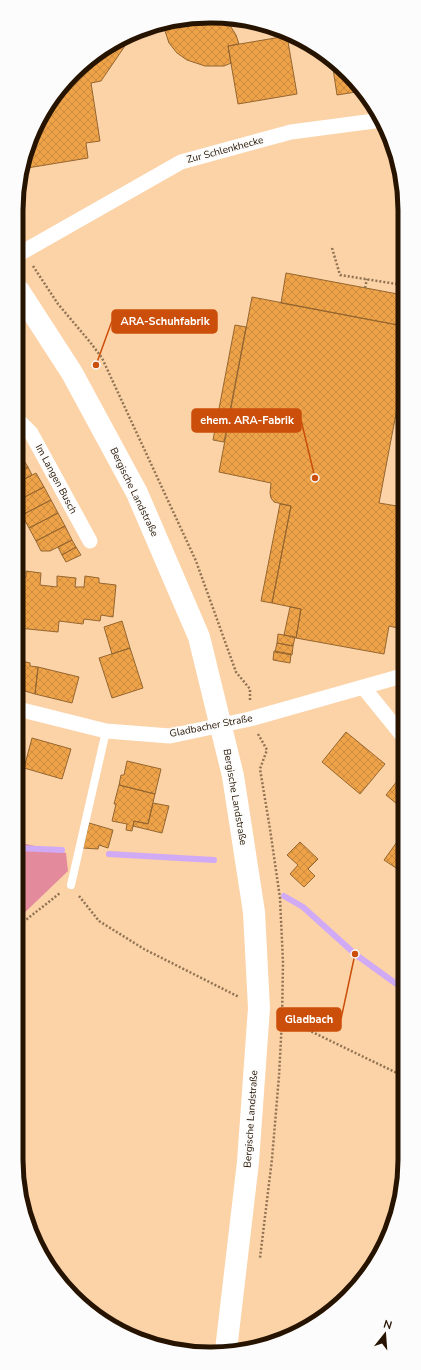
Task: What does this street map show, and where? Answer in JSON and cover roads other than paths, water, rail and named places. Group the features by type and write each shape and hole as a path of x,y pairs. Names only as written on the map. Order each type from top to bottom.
{"main road":[{"name":"Bergische Landstraße","path":"23,297 72,373 137,493 199,637 233,776 254,912 259,1008 248,1162 226,1346"}],"street":[{"name":"Zur Schlenkhecke","path":"23,252 181,162 291,132 375,121"},
{"name":"Im Langen Busch","path":"23,425 31,433 90,541"},
{"name":"Gladbacher Straße","path":"23,709 106,732 170,736 250,719 398,677"},
{"path":"363,687 398,730"}],"lane":[{"path":"70,885 106,732"}],"waterway":[{"path":"23,848 62,850"},
{"path":"109,854 214,860"},
{"path":"284,896 303,907 355,954 398,985"}],"place":[{"name":"ARA-Schuhfabrik","path":"96,365"},
{"name":"ehem. ARA-Fabrik","path":"315,478"},
{"name":"Gladbach","path":"355,954"}]}
